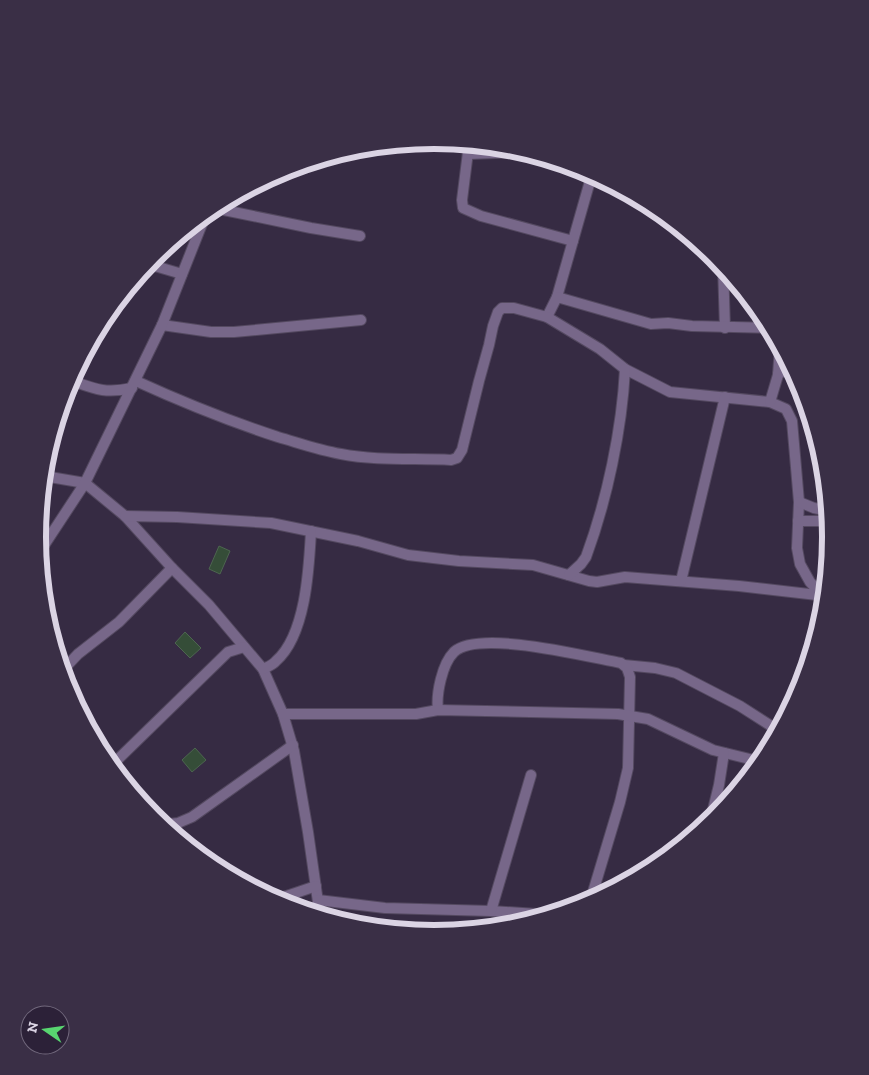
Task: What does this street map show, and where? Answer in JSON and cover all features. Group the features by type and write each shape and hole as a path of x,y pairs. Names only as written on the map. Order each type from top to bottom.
{"street":[{"path":"468,151 462,200 464,208 481,216 573,241"},
{"path":"547,317 557,297 590,182"},
{"path":"226,210 360,236"},
{"path":"46,542 86,483 162,325 201,227"},
{"path":"157,267 182,274"},
{"path":"723,279 724,328"},
{"path":"557,297 650,324 668,323 724,328 761,328"},
{"path":"79,383 110,392 134,385 252,428 315,449 342,455 370,458 451,460 457,458 462,450 478,380 498,312 502,308 514,308 547,317 600,349 625,368 670,392 770,402 786,409 792,421 799,502 797,548 800,564 810,582 819,591"},
{"path":"162,325 211,332 234,332 361,320"},
{"path":"770,402 778,375 779,359"},
{"path":"569,575 581,564 586,556 610,476 624,395 625,368"},
{"path":"778,375 784,368"},
{"path":"681,582 725,397"},
{"path":"52,477 86,483 126,516 172,568 210,605 263,669 283,714 293,745 319,908"},
{"path":"799,502 822,510"},
{"path":"126,516 177,516 271,522 358,541 408,555 459,562 533,565 589,581 625,578 739,586 818,595"},
{"path":"798,520 822,521"},
{"path":"263,669 275,662 283,654 298,622 305,599 312,531"},
{"path":"68,665 78,654 119,622 172,568"},
{"path":"228,652 233,634"},
{"path":"438,710 440,685 454,652 485,642 511,643 624,665 655,668 676,674 740,706 773,727"},
{"path":"117,760 228,652 244,647"},
{"path":"593,892 620,802 628,768 630,677 624,665"},
{"path":"283,714 416,714 438,710 598,713 629,716 648,719 714,750 752,760"},
{"path":"173,824 192,817 293,745"},
{"path":"714,807 724,753"},
{"path":"491,911 531,775"},
{"path":"286,896 316,886"},
{"path":"318,900 385,908 532,914"}],"building":[{"path":"219,546 230,551 220,574 209,569"},
{"path":"185,632 201,648 190,658 175,643"},
{"path":"195,748 206,760 192,772 182,760"}]}
